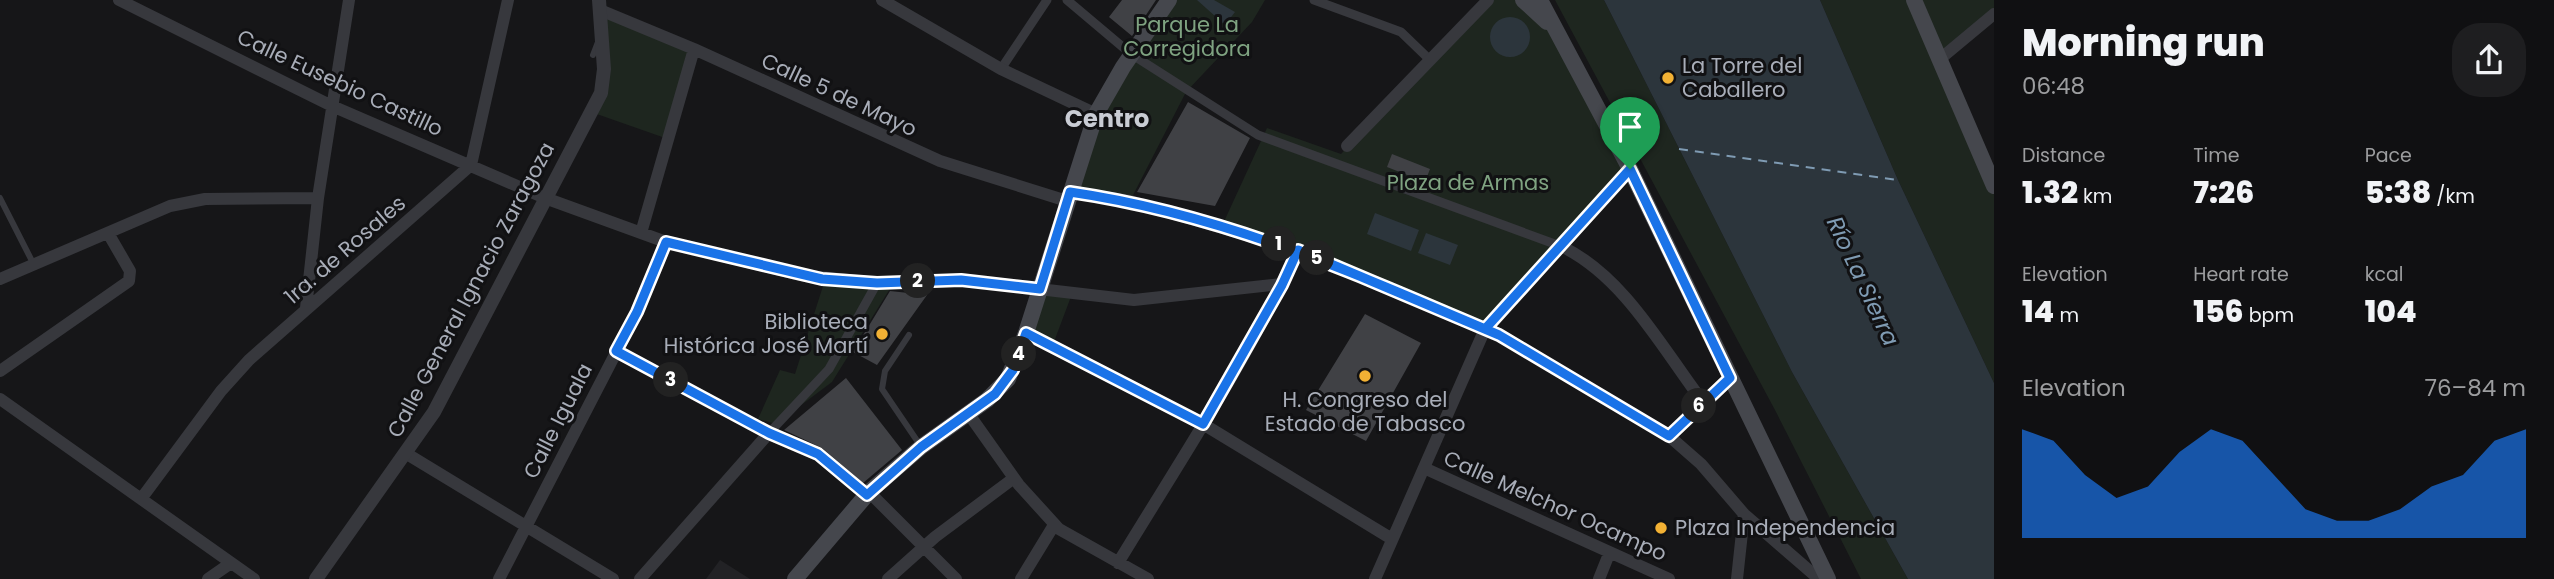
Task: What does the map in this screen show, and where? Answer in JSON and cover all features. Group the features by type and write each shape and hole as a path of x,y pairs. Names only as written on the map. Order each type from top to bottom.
{"main road":[{"path":"795,579 868,494 921,447 995,394 1008,379 1026,333 1096,114 1131,54 1169,0"},
{"path":"1523,0 1555,29"},
{"path":"1540,0 1630,169 1828,579"},
{"path":"1914,0 1994,186"}],"street":[{"name":"Calle Eusebio Castillo","path":"119,0 332,106 545,198 666,242 800,275 877,283 961,280 1134,300 1282,285"},
{"path":"306,308 318,198 349,0"},
{"path":"471,166 508,0"},
{"path":"882,0 1001,69 1096,114"},
{"path":"1001,69 1047,0"},
{"path":"1067,0 1131,54 1258,135 1563,247 1591,263 1616,286 1703,402"},
{"path":"1314,0 1392,28 1407,37 1430,60"},
{"path":"1347,146 1488,0"},
{"name":"Calle General Ignacio Zaragoza","path":"316,579 407,454 479,329 601,93 604,80 600,5"},
{"name":"Calle 5 de Mayo","path":"600,5 932,158 1005,184 1069,196 1130,201 1298,250 1485,329 1586,384 1669,436 1701,464 1744,514 1819,579"},
{"path":"1940,59 1994,14"},
{"path":"641,233 694,49"},
{"name":"1ra. de Rosales","path":"141,499 230,381 306,308 471,166"},
{"path":"1375,579 1485,329 1563,247 1630,169"},
{"path":"0,279 154,212 186,202 225,198 318,198"},
{"path":"0,372 129,281 130,271 108,233"},
{"name":"Calle Iguala","path":"499,579 637,312 666,242"},
{"path":"1118,563 1203,424 1282,285 1298,250"},
{"path":"640,579 828,369 877,283"},
{"path":"1026,333 1203,424 1392,539"},
{"path":"616,351 769,433 818,454 868,494 956,579"},
{"path":"1669,436 1730,378"},
{"path":"0,399 254,579"},
{"path":"968,413 1014,478 1054,525 1148,579"},
{"path":"407,454 526,524 612,579"},
{"name":"Calle Melchor Ocampo","path":"1424,468 1669,579"},
{"path":"888,579 923,547 1014,478"},
{"path":"1737,579 1744,514"},
{"path":"1021,579 1054,525"},
{"path":"1599,579 1609,554"},
{"path":"208,579 231,564"}],"lane":[{"path":"593,55 603,27"},
{"path":"0,198 34,265"},
{"path":"909,335 885,371 882,389 921,447"}],"shaded area":[{"path":"720,560 750,579 706,579"}],"green space":[{"name":"Parque La Corregidora","path":"1169,0 1265,0 1252,22 1186,92 1130,201 1071,192 1082,155"},
{"name":"Plaza de Armas","path":"1488,0 1523,0 1555,29 1630,169 1485,329 1222,226 1267,128 1341,154"},
{"path":"1555,0 1604,0 1792,372 1908,579 1861,579 1775,410"},
{"path":"1820,0 1994,0 1994,14 1940,59 1994,183 1994,383 1898,180"},
{"path":"600,10 694,49 668,139 591,112 601,93"},
{"path":"823,286 891,287 832,382 776,424 758,419 780,370 795,374"},
{"path":"1040,289 1072,294 1052,347 1026,333"}],"water":[{"path":"1197,0 1214,0 1235,12 1225,25"},
{"name":"Río La Sierra","path":"1604,0 1820,0 1898,180 1994,383 1994,579 1908,579 1792,372"},
{"path":"1510,17 1524,23 1530,37 1524,51 1510,57 1496,51 1490,37 1496,23"},
{"path":"1375,213 1419,230 1411,251 1367,234"},
{"path":"1426,233 1458,245 1450,265 1418,253"}],"building":[{"path":"1122,0 1156,0 1132,36 1109,17"},
{"path":"1188,102 1250,138 1215,206 1137,192"},
{"path":"1392,154 1430,169 1425,182 1387,167"},
{"name":"Biblioteca Histórica José Martí","path":"890,291 927,295 877,365 853,352"},
{"name":"H. Congreso del Estado de Tabasco","path":"1365,314 1421,343 1366,441 1306,410"},
{"path":"846,378 902,450 863,483 822,448 784,430"}],"ferry route":[{"path":"1679,149 1898,180"}],"place":[{"name":"La Torre del Caballero","path":"1668,78"},
{"name":"Biblioteca Histórica José Martí","path":"882,334"},
{"name":"H. Congreso del Estado de Tabasco","path":"1365,376"},
{"name":"Plaza Independencia","path":"1661,528"}],"district":[{"name":"Centro","path":"1107,119"}],"route":[{"path":"1630,169 1563,247 1485,329 1298,250 1130,201 1070,192 1040,289 950,279 877,283 822,279 666,242 637,312 616,351 769,433 818,454 867,495 921,447 995,394 1013,370 1026,333 1203,424 1282,285 1298,250 1499,335 1586,384 1669,436 1730,378 1630,169"}]}
